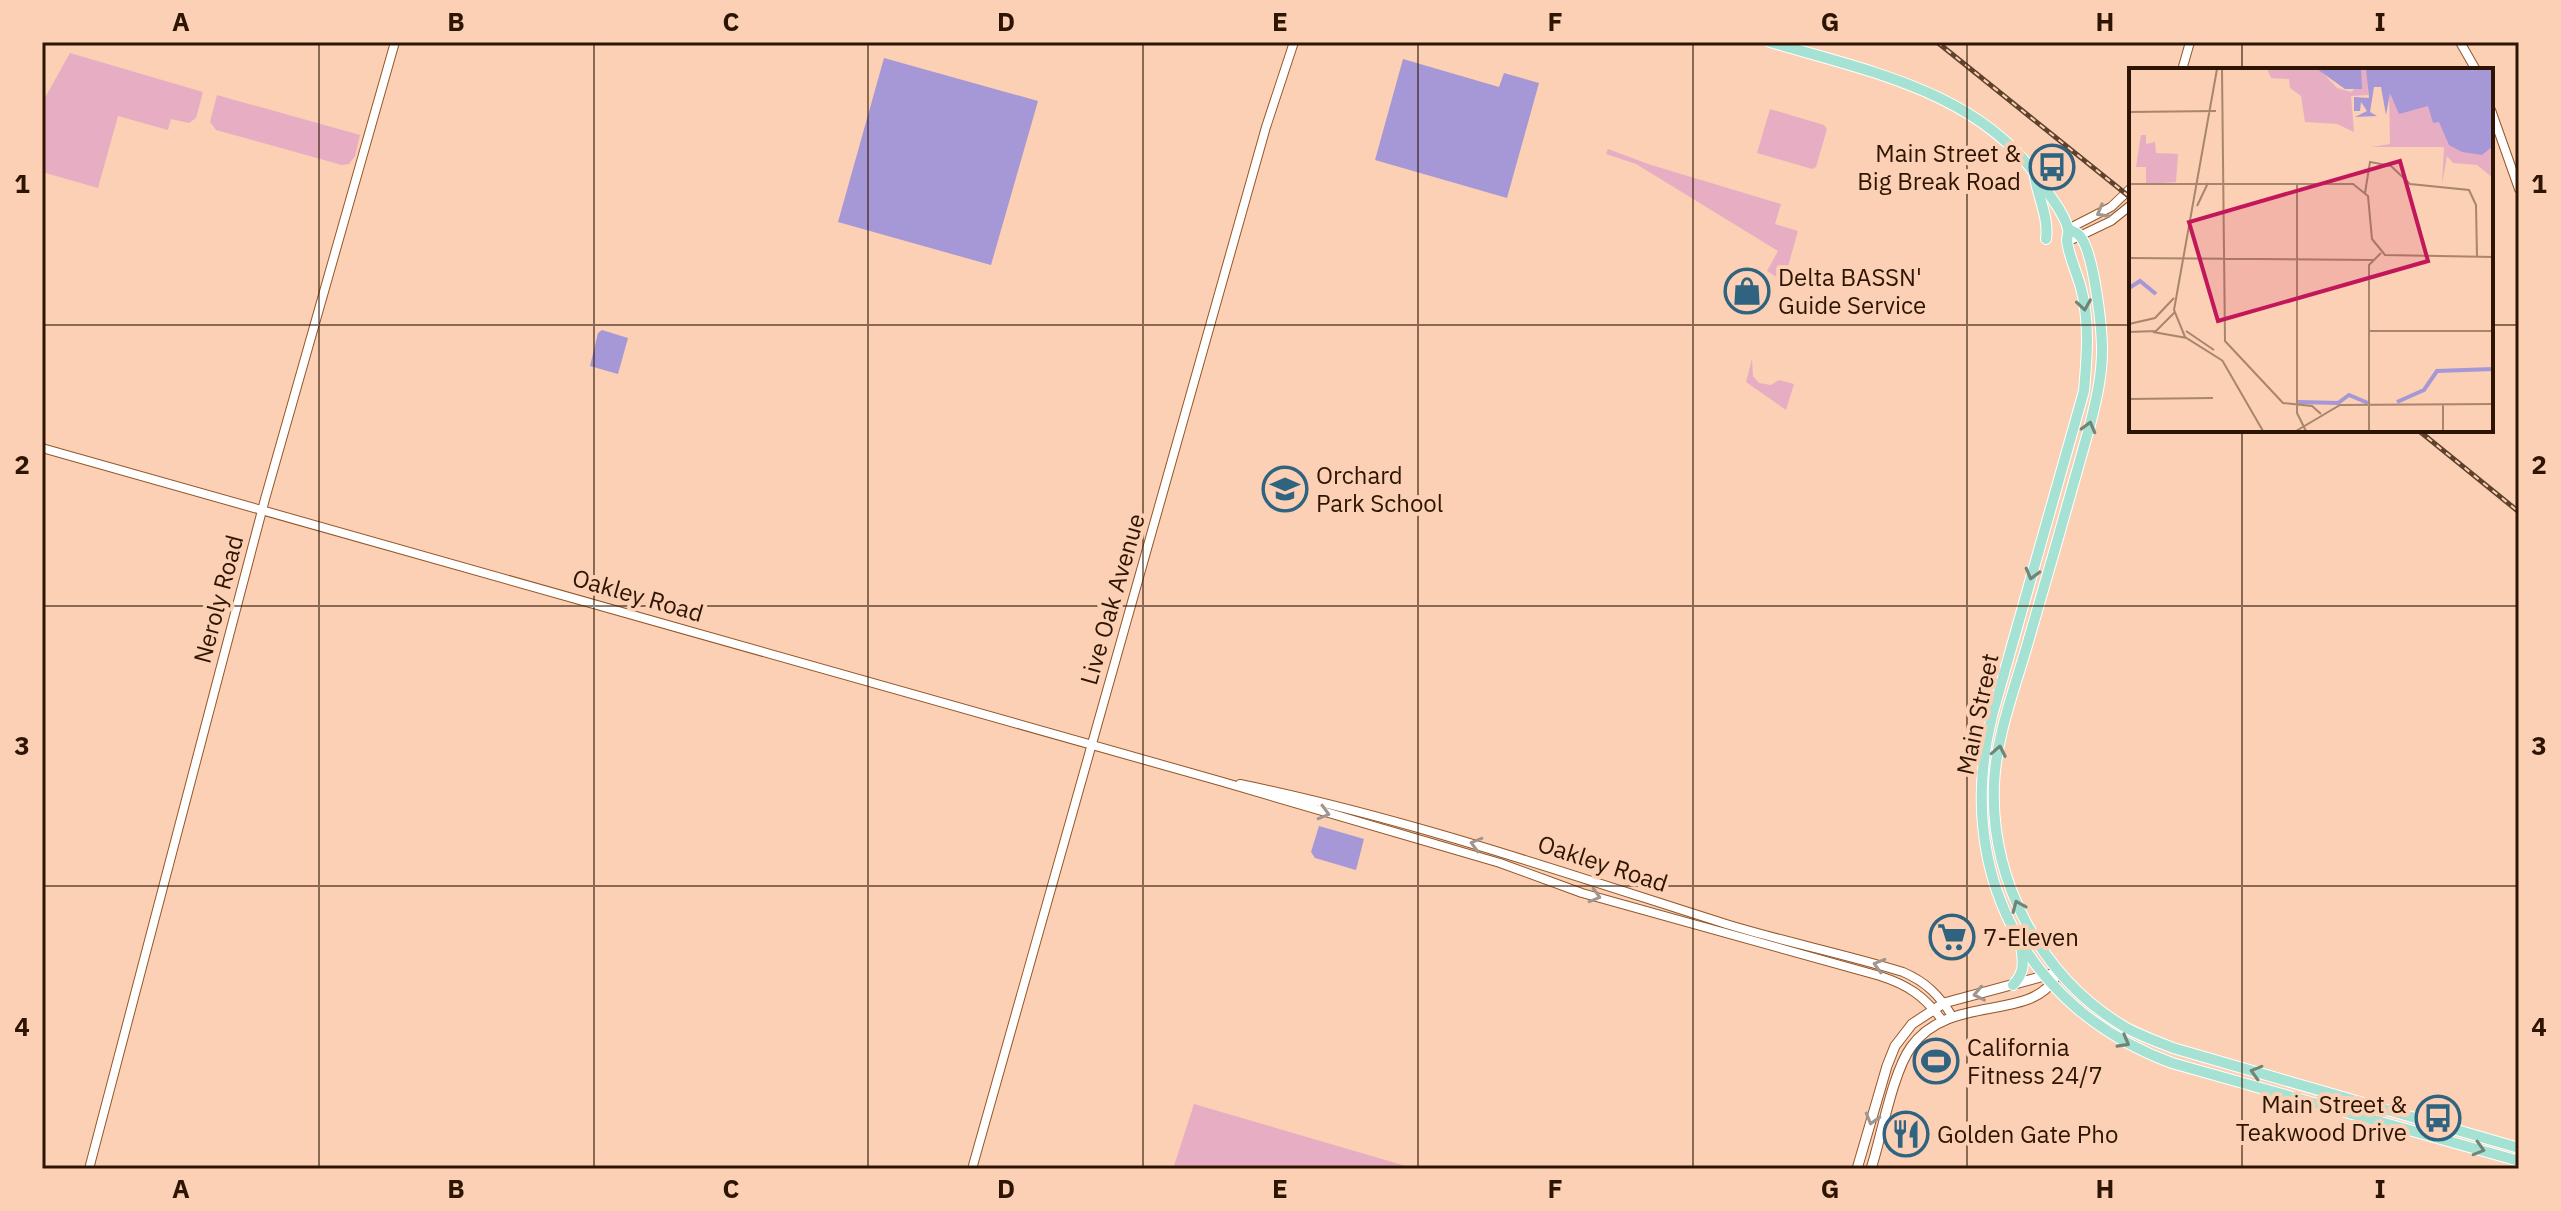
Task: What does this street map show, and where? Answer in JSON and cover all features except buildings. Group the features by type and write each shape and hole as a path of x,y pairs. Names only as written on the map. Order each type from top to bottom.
{"main road":[{"path":"1770,42 1930,93 1986,125 2034,172 2068,229 2080,235"},
{"path":"2034,172 2039,203 2046,219 2046,239"},
{"name":"Main Street","path":"2068,229 2067,242 2082,291 2086,317 2084,391 1992,716 1981,783 1982,828 1993,882 2005,913 2021,943 2051,985 2093,1022 2144,1053 2519,1161"},
{"name":"Main Street","path":"2080,235 2096,289 2102,352 2100,379 2090,425 2006,720 1994,783 1997,836 2005,872 2028,928 2059,972 2089,1001 2140,1035 2173,1048 2519,1148"},
{"path":"2013,985 2021,976 2024,966 2021,943"},
{"path":"1857,1169 1895,1046 1912,1024 1944,1003 2059,972"},
{"path":"1871,1169 1904,1060 1918,1039 1947,1018 1974,1010 2001,1008 2023,1000 2051,985 2059,972"}],"street":[{"name":"Neroly Road","path":"89,1169 263,509 395,42"},
{"name":"Live Oak Avenue","path":"972,1169 1266,127 1294,42"},
{"path":"2183,68 2190,42"},
{"path":"2460,42 2475,68"},
{"path":"2493,116 2519,189"},
{"path":"2068,229 2111,207 2129,190"},
{"path":"2067,242 2111,221 2129,207"},
{"name":"Oakley Road","path":"42,448 1223,782 1500,863 1582,893 1880,976 1913,989 1947,1018"},
{"name":"Oakley Road","path":"1223,782 1347,807 1527,859 1729,925 1894,969 1918,979 1936,992 1944,1003 1947,1018"}],"shaded area":[{"path":"70,53 203,92 196,118 189,123 171,119 168,130 118,116 98,188 42,172 42,103"},
{"path":"884,58 1038,101 991,265 838,222"},
{"path":"1403,59 1499,87 1504,73 1539,83 1507,198 1375,160"},
{"path":"217,95 360,135 355,156 349,164 342,165 216,130 210,122"},
{"path":"1770,109 1824,125 1827,129 1816,167 1812,169 1757,153"},
{"path":"1608,149 1781,204 1775,224 1798,231 1785,277 1780,279 1767,271 1778,251 1636,164 1606,154"},
{"path":"602,330 628,338 618,374 590,366 598,333"},
{"path":"1752,359 1753,376 1759,383 1771,385 1779,380 1794,384 1786,410 1746,382"},
{"path":"1319,826 1364,839 1356,870 1315,858 1311,852"},
{"path":"1194,1104 1416,1169 1173,1169"}],"railway":[{"path":"1937,42 2129,196"},
{"path":"2420,432 2519,512"}],"place":[{"name":"Main Street & Big Break Road","path":"2052,167"},
{"name":"Delta BASSN' Guide Service","path":"1747,291"},
{"name":"Orchard Park School","path":"1285,489"},
{"name":"7-Eleven","path":"1952,937"},
{"name":"California Fitness 24/7","path":"1936,1061"},
{"name":"Main Street & Teakwood Drive","path":"2438,1118"},
{"name":"Golden Gate Pho","path":"1906,1134"}]}
